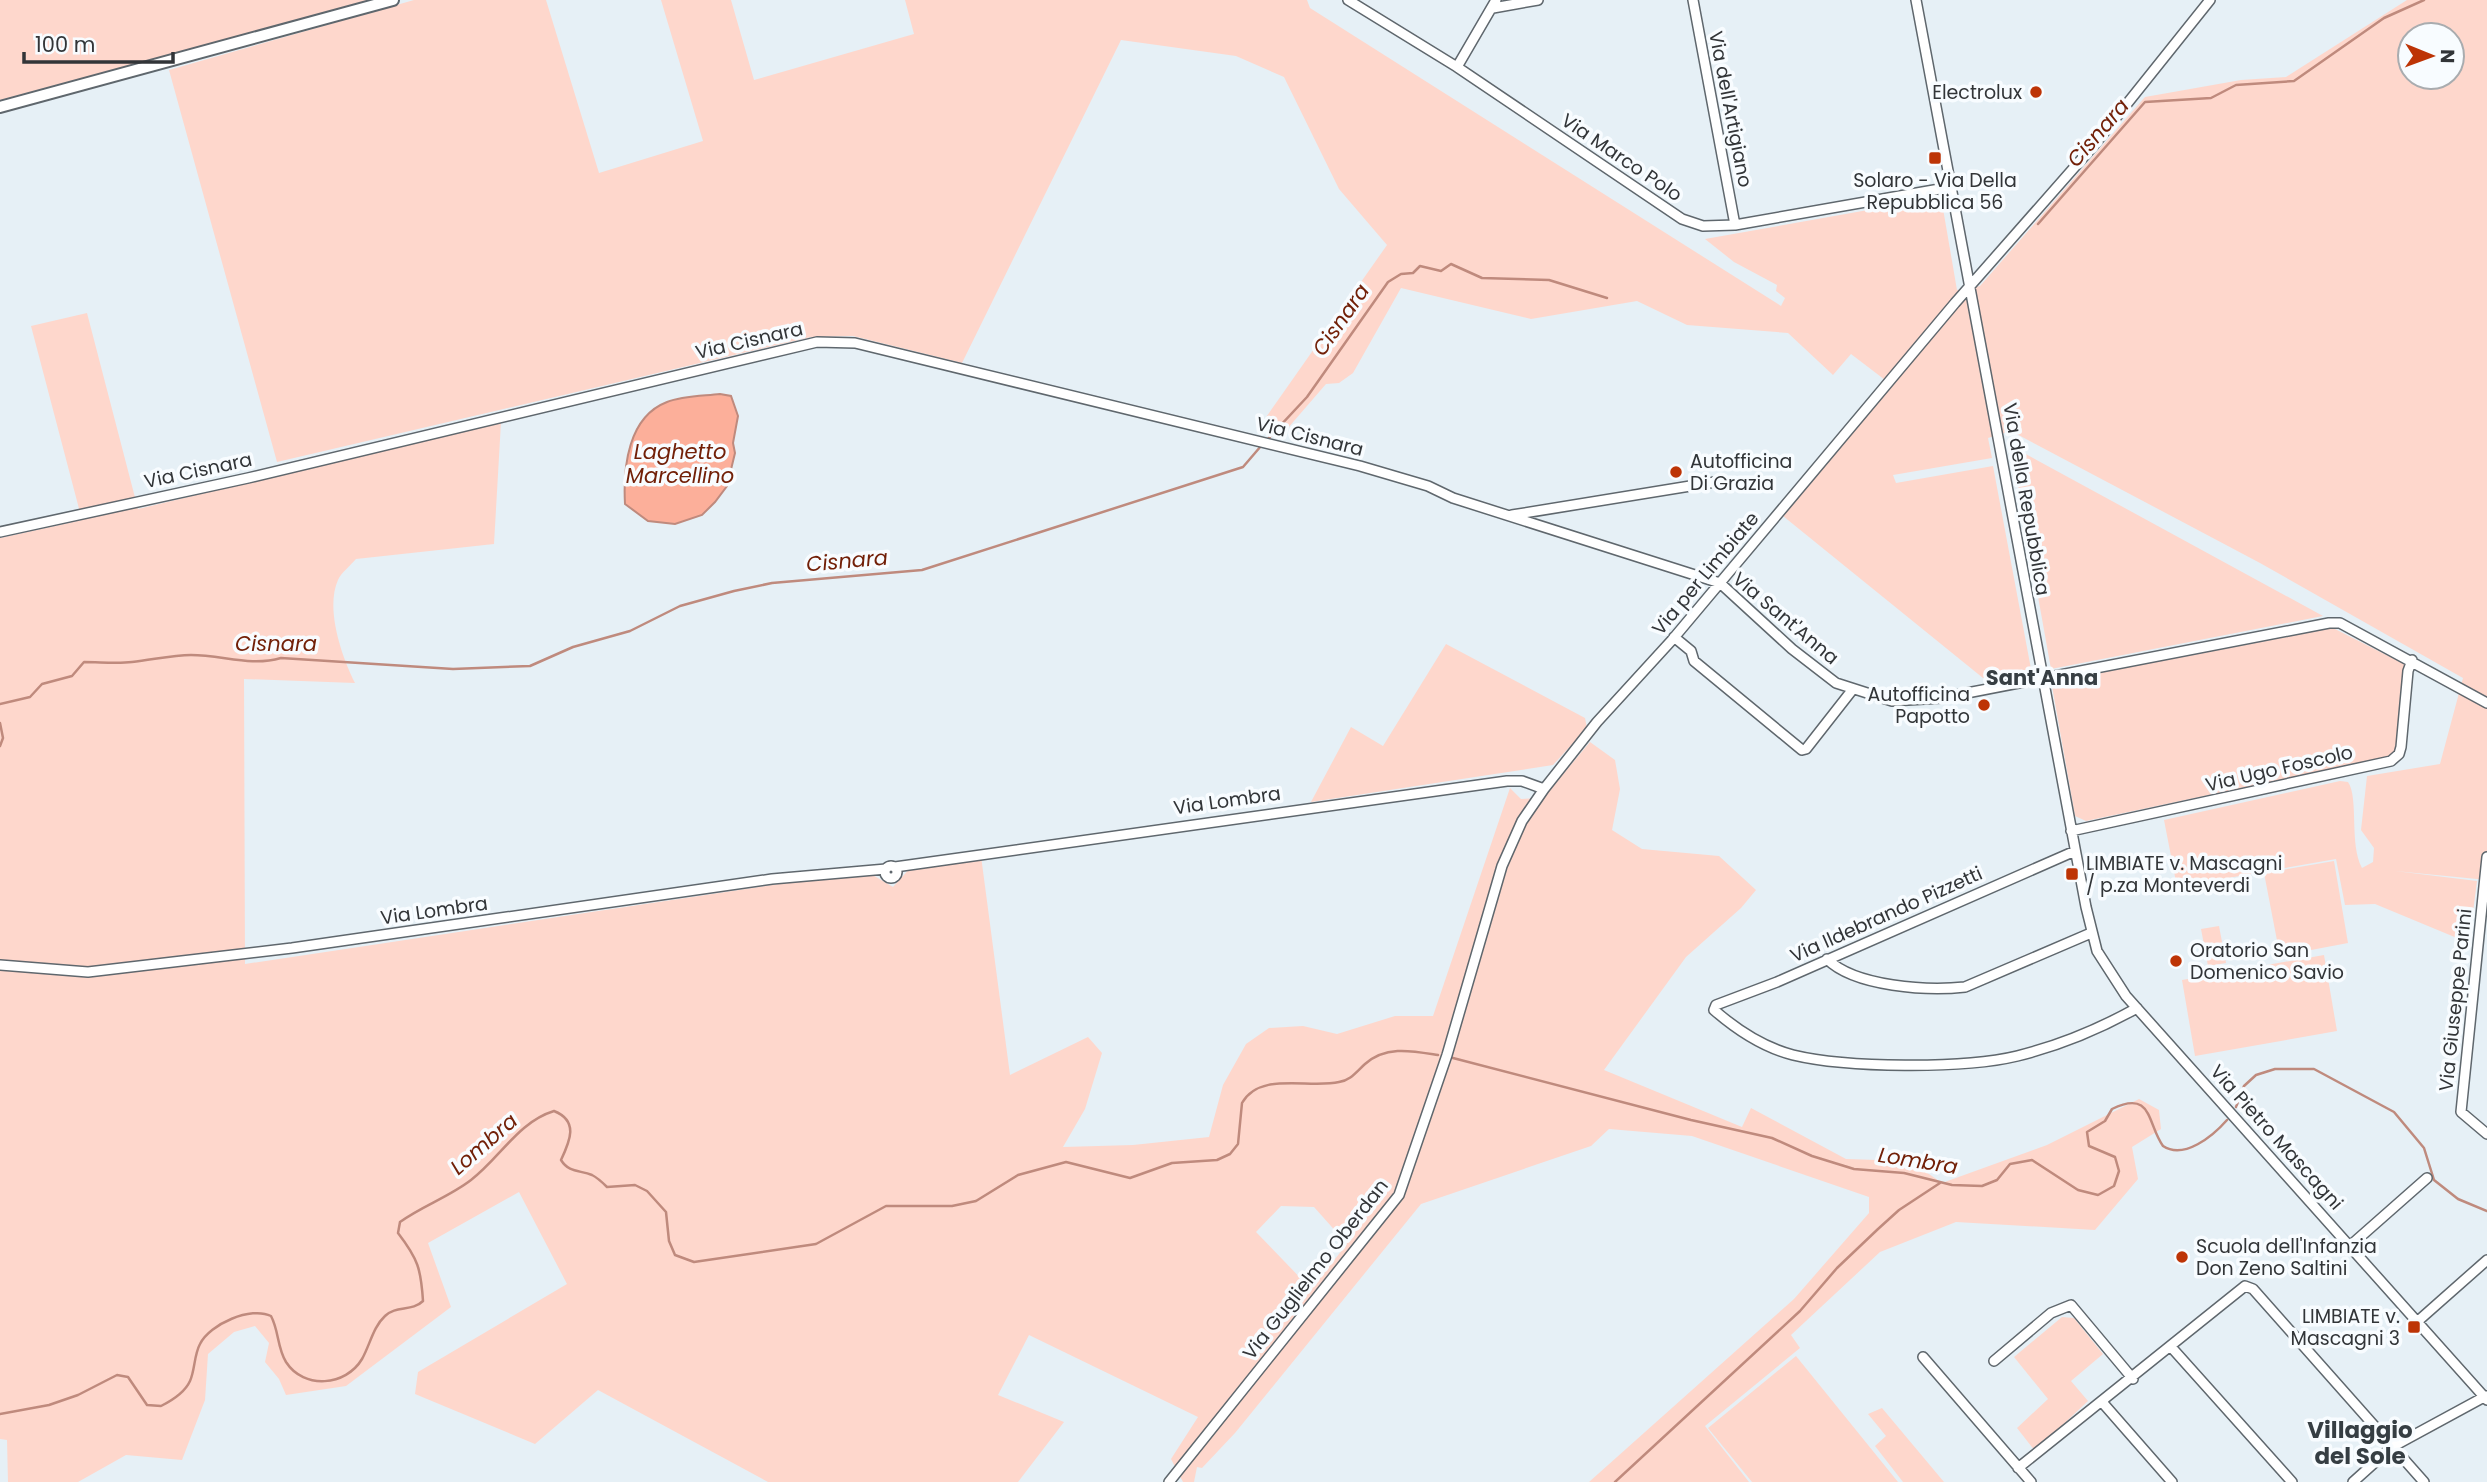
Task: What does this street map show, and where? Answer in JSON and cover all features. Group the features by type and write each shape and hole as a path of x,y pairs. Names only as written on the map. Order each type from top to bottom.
{"street":[{"path":"0,107 393,0"},
{"name":"Via Marco Polo","path":"1348,0 1457,67 1682,219 1703,226 1735,225 1951,187"},
{"path":"1457,67 1495,4 1538,0"},
{"name":"Via dell'Artigiano","path":"1693,0 1735,225"},
{"name":"Via della Repubblica","path":"1916,0 2091,933 2097,951 2126,996"},
{"name":"Via per Limbiate","path":"1447,1055 1502,866 1522,821 1544,789 1587,734 1674,637 2094,145 2210,0"},
{"name":"Via Cisnara","path":"0,532 262,474 817,342 855,343 1259,441 1428,486 1453,498 1543,525"},
{"path":"1512,515 1721,481"},
{"name":"Via Sant'Anna","path":"1543,525 1720,583 1836,683 1892,701 1914,701 2340,623 2412,660"},
{"path":"1674,637 1690,651 1694,661 1802,750 1806,749 1853,689"},
{"path":"2412,660 2487,703"},
{"name":"Via Ugo Foscolo","path":"2071,831 2391,761 2399,754 2401,747 2408,671 2412,660"},
{"name":"Via Lombra","path":"0,965 88,972 292,948 772,879 872,869 891,870 915,862 1507,781 1522,781 1544,789"},
{"name":"Via Ildebrando Pizzetti","path":"2075,850 1716,1005 1714,1010 1741,1034 1792,1055 1853,1062 1921,1064 1959,1063 2018,1056 2082,1033 2137,1008"},
{"name":"Via Giuseppe Parini","path":"2487,857 2461,1112 2487,1134"},
{"path":"1827,959 1836,968 1856,977 1930,988 1965,987 2091,933"},
{"name":"Via Pietro Mascagni","path":"2126,996 2486,1397"},
{"name":"Via Guglielmo Oberdan","path":"1169,1482 1399,1195 1447,1055"},
{"path":"2351,1245 2427,1178"},
{"path":"2418,1321 2487,1260"},
{"path":"2018,1468 2172,1348 2245,1286 2253,1289 2424,1482"},
{"path":"1994,1360 2051,1313 2071,1305 2133,1379"},
{"path":"2172,1348 2292,1482"},
{"path":"1923,1357 2031,1482"},
{"path":"2353,1482 2392,1447 2486,1397"},
{"path":"2102,1402 2172,1482"}],"shaded area":[{"path":"0,0 373,0 0,100"},
{"path":"414,0 546,0 599,173 703,141 661,0 731,0 754,80 914,34 905,0 1307,0 1310,8 1781,306 1785,298 1776,291 1777,285 1734,262 1705,239 1941,197 1957,290 1980,286 2145,97 2241,80 2286,77 2407,0 2487,0 2487,880 2395,871 2477,881 2469,943 2375,904 2345,905 2336,859 2177,887 2164,820 2340,781 2348,782 2353,799 2356,847 2362,868 2373,862 2374,848 2361,830 2367,776 2440,764 2463,678 2260,563 2011,431 1988,438 1992,458 1893,475 1896,483 1993,466 2031,669 1983,678 1783,516 1889,383 1851,354 1833,375 1788,333 1687,325 1637,301 1531,319 1401,288 1353,373 1339,383 1326,384 1281,436 1257,430 1387,245 1339,189 1284,77 1236,56 1121,40 962,363 853,336 811,337 277,462 169,70"},
{"path":"87,313 138,509 501,422 494,544 356,559 339,577 334,592 334,618 340,647 355,683 244,679 245,964 866,871 893,887 912,866 981,856 1010,1075 1088,1037 1102,1053 1085,1109 1063,1147 1133,1145 1209,1137 1223,1085 1246,1044 1269,1028 1303,1026 1337,1034 1395,1016 1433,1016 1510,788 1521,799 1543,798 1590,742 1615,760 1620,789 1612,830 1642,849 1719,856 1756,890 1741,908 1686,957 1604,1070 1742,1127 1751,1108 1846,1159 1910,1161 1942,1183 2047,1145 2139,1099 2159,1110 2161,1129 2132,1147 2138,1179 2095,1230 1956,1222 1880,1252 1791,1335 1800,1348 1705,1426 1749,1482 1589,1482 1794,1299 1869,1213 1869,1197 1692,1136 1609,1129 1591,1146 1421,1204 1235,1433 1202,1468 1197,1467 1194,1482 1183,1482 1171,1459 1198,1417 1029,1335 998,1395 1064,1422 1018,1482 768,1482 598,1390 535,1444 415,1394 418,1372 567,1284 519,1192 428,1243 451,1307 346,1386 286,1395 279,1379 265,1362 269,1343 255,1326 234,1332 208,1354 205,1400 182,1460 126,1455 78,1482 8,1482 7,1440 0,1439 0,538 82,520 31,326","holes":["1281,1206 1314,1207 1347,1244 1311,1289 1256,1232"]},
{"path":"2011,446 2323,616 2051,669"},
{"path":"2333,628 2406,665 2396,752 2389,757 2086,821 2075,816 2052,686 2057,681"},
{"path":"1446,644 1585,718 1587,728 1553,765 1311,802 1351,727 1383,746"},
{"path":"2334,861 2348,943 2280,956 2264,873"},
{"path":"2219,926 2226,963 2208,966 2201,929"},
{"path":"2324,955 2337,1031 2195,1056 2182,980"},
{"path":"2062,1317 2074,1318 2103,1354 2071,1381 2088,1401 2035,1451 2017,1428 2048,1399 2014,1357"},
{"path":"1796,1356 1898,1482 1752,1482 1708,1428"},
{"path":"1882,1408 1944,1482 1903,1482 1875,1446 1886,1436 1868,1414"}],"water":[{"name":"Laghetto Marcellino","path":"720,394 731,396 738,416 733,443 735,453 727,486 702,515 675,524 648,521 625,504 627,459 636,431 654,409 667,402 686,397"}],"waterway":[{"name":"Cisnara","path":"2038,224 2145,102 2211,98 2236,85 2294,81 2384,18 2424,0"},
{"name":"Cisnara","path":"1266,441 1307,397 1388,282 1401,274 1413,273 1420,266 1441,271 1451,264 1482,278 1549,280 1607,298"},
{"name":"Cisnara","path":"0,704 30,697 42,684 72,676 84,662 126,663 203,655 247,661 281,658 453,669 530,666 573,647 630,631 680,606 734,591 772,583 922,570 1243,467 1261,446"},
{"name":"Cisnara","path":"0,723 3,738 0,746"},
{"name":"Lombra","path":"0,1414 49,1405 78,1395 117,1375 128,1377 147,1405 161,1406 188,1385 198,1348 205,1337 222,1324 253,1313 271,1316 283,1356 294,1371 303,1377 325,1381 346,1375 362,1359 385,1316 423,1301 417,1265 398,1233 400,1222 471,1180 530,1123 554,1111 562,1115 570,1126 569,1139 561,1160 564,1164 592,1175 607,1187 635,1185 647,1191 666,1212 669,1241 675,1255 694,1262 816,1244 886,1206 952,1206 976,1201 1018,1175 1066,1162 1130,1178 1172,1163 1217,1160 1230,1154 1238,1144 1242,1103 1250,1093 1261,1087 1286,1083 1327,1084 1343,1081 1373,1058 1391,1052 1409,1051 1438,1055"},
{"name":"Lombra","path":"1453,1058 1691,1120 1772,1138 1812,1156 1854,1169 1904,1173 1952,1185 1982,1186 1997,1180 2010,1164 2032,1160 2078,1190 2098,1195 2114,1186 2119,1171 2115,1157 2089,1146 2087,1132 2105,1121 2112,1109 2125,1104 2135,1103 2142,1106 2163,1146 2171,1150 2198,1144 2227,1120"},
{"name":"Lombra","path":"2236,1107 2244,1086 2256,1075 2275,1069 2314,1069 2394,1112 2424,1148 2434,1180 2458,1199 2487,1211"},
{"path":"1615,1482 1800,1311 1837,1268 1878,1229 1899,1210 1940,1183"}],"place":[{"name":"Electrolux","path":"2036,92"},
{"name":"Solaro - Via Della Repubblica 56","path":"1935,158"},
{"name":"Autofficina Di Grazia","path":"1676,472"},
{"name":"Autofficina Papotto","path":"1984,705"},
{"name":"LIMBIATE v. Mascagni / p.za Monteverdi","path":"2072,874"},
{"name":"Oratorio San Domenico Savio","path":"2176,961"},
{"name":"Scuola dell'Infanzia Don Zeno Saltini","path":"2182,1257"},
{"name":"LIMBIATE v. Mascagni 3","path":"2414,1327"}],"district":[{"name":"Sant'Anna","path":"2042,678"},
{"name":"Villaggio del Sole","path":"2360,1443"}]}
